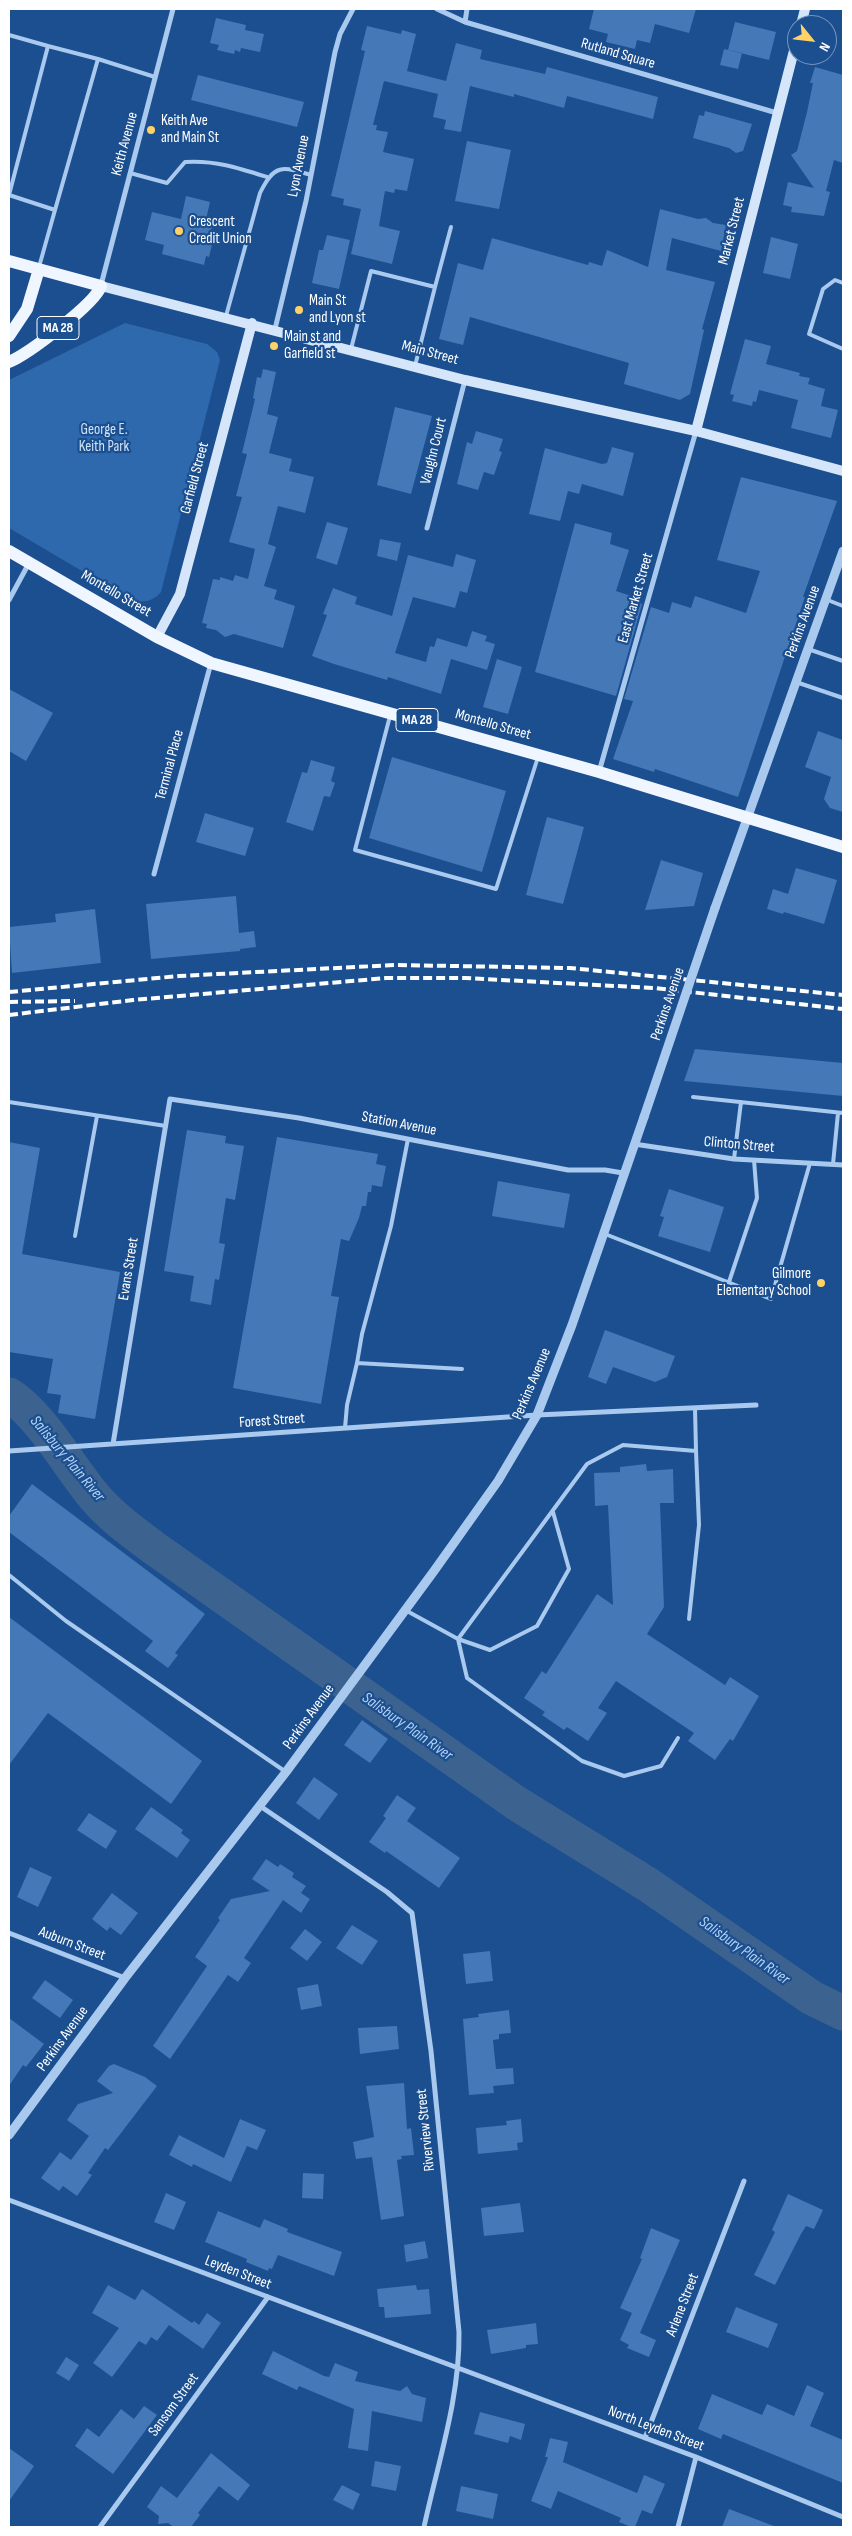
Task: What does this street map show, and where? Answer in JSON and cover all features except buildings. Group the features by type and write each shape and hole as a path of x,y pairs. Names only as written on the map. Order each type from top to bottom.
{"main road":[{"name":"Market Street","path":"696,431 790,65"},
{"name":"Main Street","path":"9,262 276,329 465,380 696,431 843,471"},
{"name":"MA 28","path":"9,336 27,309 38,269"},
{"name":"MA 28","path":"9,362 32,348 92,300 101,286"},
{"name":"Garfield Street","path":"157,637 180,594 252,323"},
{"name":"Montello Street","path":"9,550 157,637 211,663 599,772 843,847"}],"street":[{"name":"Keith Avenue","path":"101,286 173,9"},
{"name":"Lyon Avenue","path":"276,329 311,175 338,43 353,9"},
{"path":"437,9 465,22 467,9"},
{"name":"Rutland Square","path":"465,22 777,113"},
{"name":"Vaughn Court","path":"427,528 465,380"},
{"name":"East Market Street","path":"599,772 696,431"},
{"name":"Perkins Avenue","path":"9,2135 126,1978 286,1772 405,1610 498,1481 536,1415 572,1325 715,908 843,551"},
{"path":"9,600 30,563"},
{"name":"Terminal Place","path":"154,874 211,663"},
{"name":"Evans Street","path":"113,1444 170,1099"},
{"name":"Station Avenue","path":"170,1099 290,1117 568,1170 623,1173"},
{"name":"Clinton Street","path":"634,1144 734,1159 843,1165"},
{"name":"Forest Street","path":"9,1451 536,1415 756,1405"},
{"name":"Riverview Street","path":"260,1806 387,1892 412,1913 431,2051 457,2305 458,2368 453,2402 424,2527"},
{"name":"Auburn Street","path":"9,1933 126,1978"},
{"name":"Arlene Street","path":"645,2438 744,2181"},
{"name":"Leyden Street","path":"9,2200 458,2368"},
{"name":"Sansom Street","path":"100,2527 268,2297"},
{"name":"North Leyden Street","path":"458,2368 696,2457 843,2517"},
{"path":"678,2527 696,2457"}],"lane":[{"path":"9,35 98,59 155,77"},
{"path":"48,46 9,195 54,210"},
{"path":"38,269 98,59"},
{"path":"130,173 167,183 185,162 198,162 225,164 267,177"},
{"path":"225,317 260,193 267,177 280,168 291,168 311,175"},
{"path":"415,366 451,227"},
{"path":"351,349 371,271 435,287"},
{"path":"843,283 835,280 823,289 809,334 843,349"},
{"path":"825,600 843,606"},
{"path":"807,649 843,661"},
{"path":"795,682 843,698"},
{"path":"390,713 355,850 496,889 538,755"},
{"path":"693,1097 841,1113 833,1164"},
{"path":"9,1102 166,1126"},
{"path":"734,1159 741,1102"},
{"path":"75,1236 97,1116"},
{"path":"345,1428 347,1404 362,1334 391,1226 408,1139"},
{"path":"729,1282 757,1198 754,1160"},
{"path":"603,1233 770,1299 810,1163"},
{"path":"357,1363 462,1369"},
{"path":"689,1618 699,1525 695,1408"},
{"path":"678,1738 661,1766 624,1776 582,1761 467,1678 458,1639 587,1464 623,1445 696,1451"},
{"path":"405,1610 458,1639 490,1650 537,1626 569,1569 553,1512"},
{"path":"9,1575 66,1621 286,1772"}],"green space":[{"name":"George E. Keith Park","path":"125,323 207,344 217,352 220,360 161,592 151,600 144,601 131,600 9,528 9,380"}],"waterway":[{"name":"Salisbury Plain River","path":"9,1395 21,1404 43,1427 100,1503 154,1548 516,1803 647,1884 812,1998 843,2013"}],"railway":[{"path":"9,992 179,976 395,965 570,968 843,995"},
{"path":"9,1015 133,1000 386,978 465,978 654,988 843,1009"},
{"path":"9,1002 75,1001"}],"place":[{"name":"Keith Ave and Main St","path":"151,130"},
{"name":"Crescent Credit Union","path":"179,231"},
{"name":"Main St and Lyon st","path":"299,310"},
{"name":"Main st and Garfield st","path":"274,346"},
{"name":"Gilmore Elementary School","path":"821,1283"}]}
